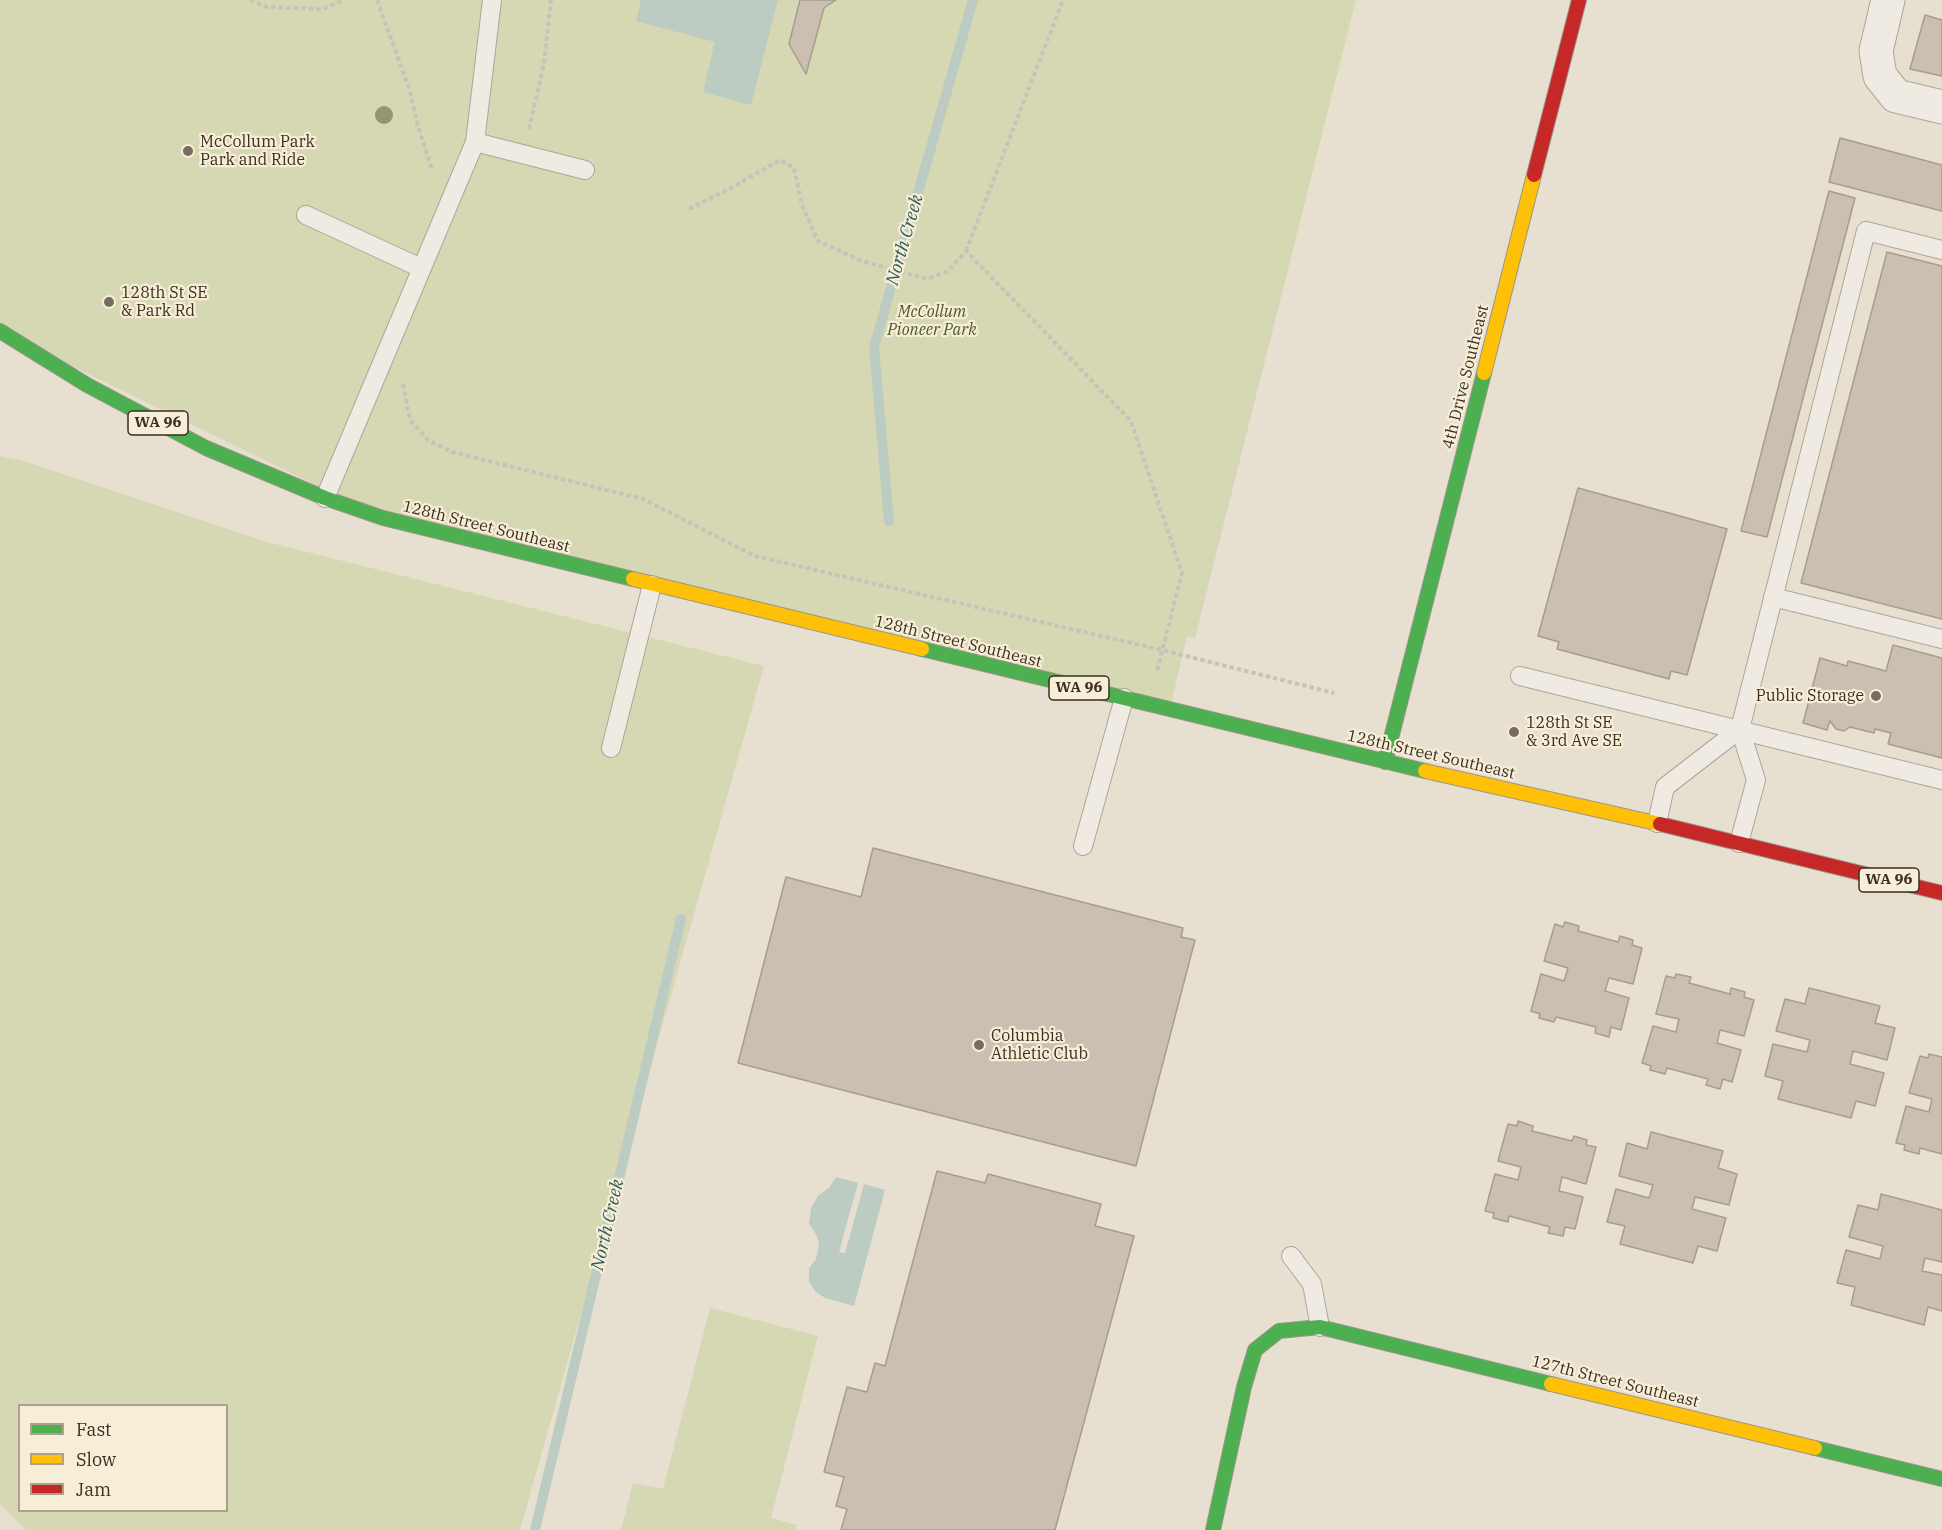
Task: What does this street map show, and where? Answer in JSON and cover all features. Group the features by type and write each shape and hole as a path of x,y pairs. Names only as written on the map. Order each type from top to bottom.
{"main road":[{"name":"4th Drive Southeast","path":"1385,762 1579,0"},
{"name":"128th Street Southeast","path":"0,331 87,385 206,448 325,498 383,518 1385,762 1657,823 1942,893"},
{"name":"127th Street Southeast","path":"1213,1530 1244,1387 1255,1350 1279,1331 1320,1327 1942,1479"}],"street":[{"path":"1888,0 1876,51 1880,76 1896,96 1942,107"}],"lane":[{"path":"325,498 475,142 492,0"},
{"path":"475,142 585,170"},
{"path":"306,215 422,268"},
{"path":"1739,843 1756,780 1740,729 1866,231 1942,250"},
{"path":"611,748 652,585"},
{"path":"1773,597 1942,639"},
{"path":"1520,676 1942,780"},
{"path":"1083,846 1124,698"},
{"path":"1657,823 1665,786 1740,729"},
{"path":"1290,1256 1312,1284 1320,1327"}],"path":[{"path":"250,0 267,7 322,9 344,0"},
{"path":"377,0 410,91 417,123 445,211"},
{"path":"527,135 544,64 551,0"},
{"path":"689,208 732,188 780,160 794,168 802,205 818,241 862,261 927,279 948,271 966,252 1063,0"},
{"path":"966,252 1131,421 1182,573 1149,704"},
{"path":"405,374 403,385 411,420 428,440 452,452 643,499 755,556 1162,650 1334,693"}],"green space":[{"name":"McCollum Pioneer Park","path":"0,0 1356,0 1195,638 1187,636 1170,709 383,518 0,331"},
{"path":"0,456 27,462 267,542 764,666 520,1530 26,1530 0,1504"},
{"path":"710,1308 818,1336 771,1518 797,1525 795,1530 621,1530 633,1483 663,1489"}],"shaded area":[{"path":"641,0 778,0 751,105 703,92 715,42 636,21"},
{"path":"836,1177 858,1183 839,1252 845,1253 864,1184 885,1190 854,1306 825,1298 816,1292 809,1282 809,1268 816,1259 819,1245 817,1236 809,1224 811,1208 818,1196 829,1188"}],"building":[{"path":"800,0 836,0 824,8 806,74 789,44"},
{"path":"1925,15 1942,20 1942,76 1910,69"},
{"path":"1840,138 1942,165 1942,211 1829,182"},
{"path":"1829,191 1855,198 1767,537 1741,531"},
{"path":"1887,252 1942,266 1942,619 1801,583"},
{"path":"1578,488 1727,529 1687,675 1671,671 1669,679 1557,649 1559,642 1538,636"},
{"name":"Public Storage","path":"1893,645 1942,658 1942,758 1888,744 1891,733 1875,729 1874,733 1850,727 1844,731 1836,729 1830,721 1827,730 1803,723 1820,658 1847,666 1848,661 1886,671"},
{"path":"873,848 1183,928 1181,937 1195,940 1136,1166 738,1063 786,877 861,897"},
{"path":"1565,922 1579,926 1578,931 1618,942 1620,936 1633,940 1632,945 1642,948 1633,984 1609,978 1605,991 1629,998 1621,1030 1611,1027 1609,1037 1595,1033 1596,1027 1556,1017 1554,1022 1539,1018 1540,1014 1531,1011 1541,974 1564,981 1568,968 1544,961 1555,924 1563,927"},
{"path":"1676,974 1691,977 1689,983 1730,994 1731,988 1745,992 1744,997 1754,1000 1744,1036 1720,1030 1717,1043 1741,1050 1732,1082 1723,1079 1720,1089 1706,1085 1708,1079 1667,1068 1665,1074 1650,1070 1651,1066 1642,1063 1653,1026 1676,1032 1679,1019 1656,1014 1666,976 1675,978"},
{"path":"1809,988 1880,1006 1875,1023 1895,1028 1887,1060 1853,1051 1850,1064 1884,1073 1875,1106 1856,1101 1851,1118 1778,1099 1783,1081 1765,1076 1773,1044 1807,1052 1810,1040 1776,1031 1785,999 1805,1004"},
{"path":"1929,1054 1942,1057 1942,1154 1920,1148 1919,1154 1904,1150 1905,1145 1896,1143 1906,1106 1929,1112 1932,1099 1909,1093 1920,1056 1928,1058"},
{"path":"1518,1121 1533,1126 1532,1131 1572,1141 1574,1136 1587,1140 1586,1145 1596,1147 1586,1184 1562,1177 1559,1191 1583,1197 1575,1229 1565,1227 1563,1236 1548,1233 1550,1227 1509,1216 1508,1222 1493,1218 1494,1213 1485,1211 1495,1174 1518,1180 1521,1167 1498,1161 1508,1124 1517,1126"},
{"path":"1651,1132 1723,1151 1718,1168 1737,1174 1729,1205 1695,1197 1692,1209 1726,1218 1717,1251 1698,1246 1693,1263 1620,1244 1625,1226 1607,1222 1616,1189 1649,1198 1653,1185 1619,1176 1627,1143 1647,1149"},
{"path":"937,1171 985,1183 988,1174 1101,1204 1095,1226 1134,1236 1055,1530 841,1530 847,1509 836,1506 844,1477 824,1472 847,1387 867,1392 875,1363 885,1366"},
{"path":"1881,1194 1942,1210 1942,1262 1925,1258 1922,1271 1942,1275 1942,1311 1928,1307 1924,1325 1851,1305 1855,1287 1837,1283 1846,1250 1880,1259 1883,1246 1849,1237 1858,1205 1878,1210"}],"waterway":[{"name":"North Creek","path":"889,521 874,347 973,0"},
{"name":"North Creek","path":"535,1530 681,919"}],"traffic: fast":[{"path":"0,331 87,385 206,448 325,498 383,518 633,579"},
{"path":"1385,762 1484,373"},
{"path":"922,649 1425,771"},
{"path":"1213,1530 1244,1387 1255,1350 1279,1331 1320,1327 1551,1384"},
{"path":"1815,1448 1942,1479"}],"traffic: slow":[{"path":"1484,373 1534,175"},
{"path":"633,579 922,649"},
{"path":"1425,771 1660,824"},
{"path":"1551,1384 1815,1448"}],"traffic: jam":[{"path":"1534,175 1579,0"},
{"path":"1660,824 1942,893"}],"place":[{"name":"McCollum Park Park and Ride","path":"188,151"},
{"name":"128th St SE & Park Rd","path":"109,302"},
{"name":"Public Storage","path":"1876,696"},
{"name":"128th St SE & 3rd Ave SE","path":"1514,732"},
{"name":"Columbia Athletic Club","path":"979,1045"}]}
